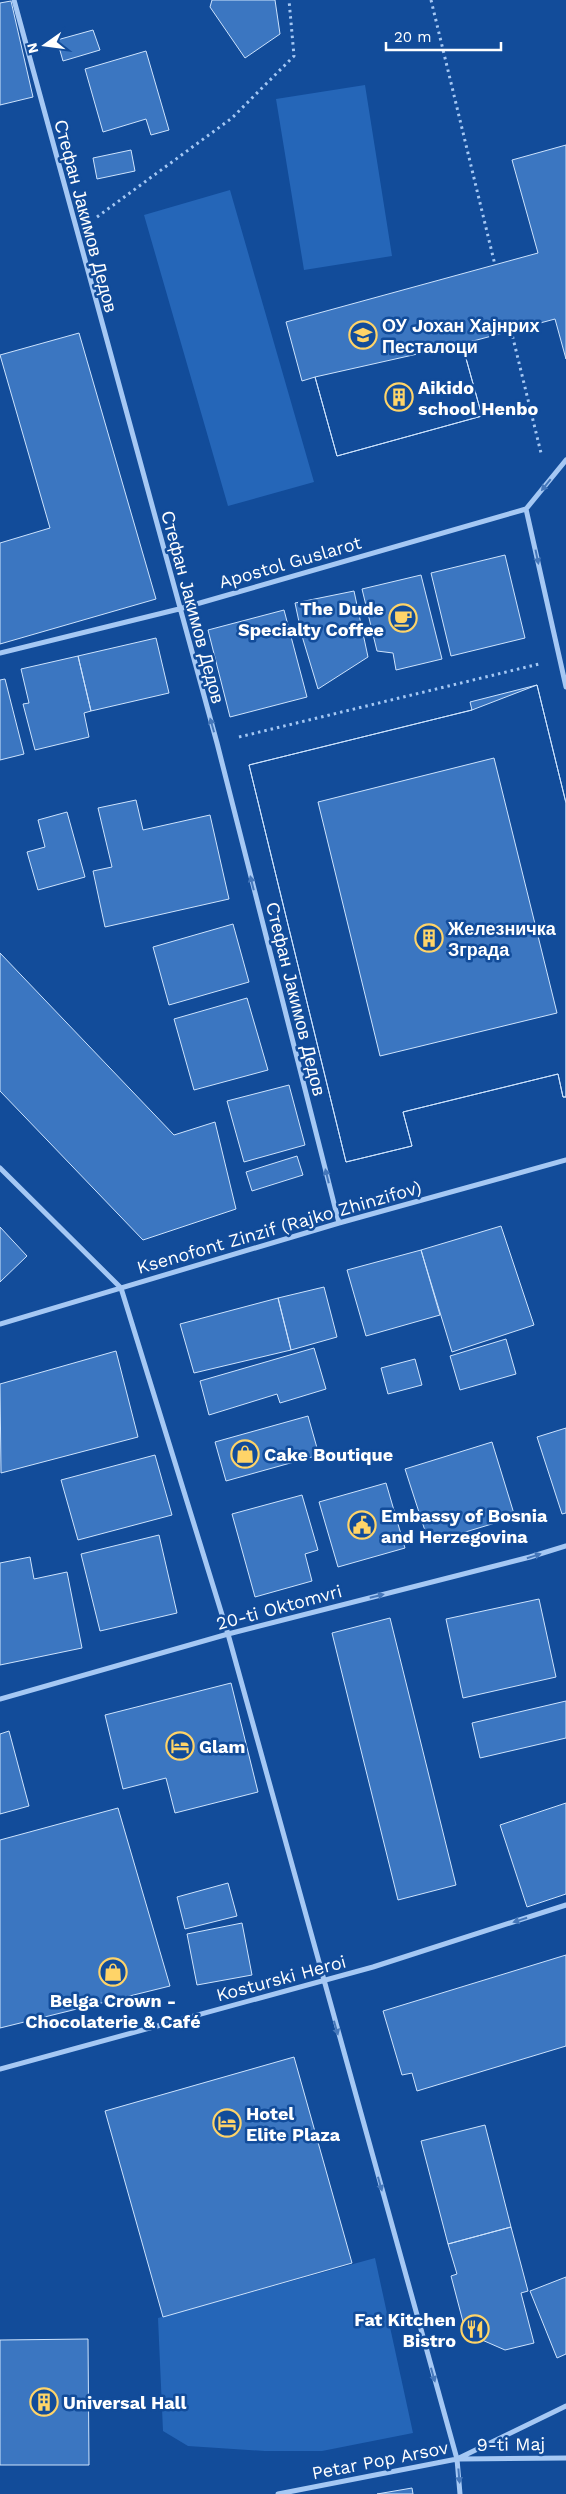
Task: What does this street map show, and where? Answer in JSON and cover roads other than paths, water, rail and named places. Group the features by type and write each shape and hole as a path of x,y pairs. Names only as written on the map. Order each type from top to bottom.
{"street":[{"name":"Стефан Јакимов Дедов","path":"14,0 216,743 339,1223"},
{"path":"566,460 526,509 566,687"},
{"name":"Apostol Guslarot","path":"0,652 179,609 526,509"},
{"name":"Ksenofont Zinzif (Rajko Zhinzifov)","path":"0,1324 339,1223 566,1160"},
{"path":"0,1168 121,1288 228,1634 457,2459 460,2494"},
{"name":"20-ti Oktomvri","path":"0,1698 228,1634 520,1560 566,1546"},
{"name":"Kosturski Heroi","path":"0,2069 374,1968 566,1905"},
{"name":"Petar Pop Arsov","path":"278,2494 457,2459 566,2406"},
{"name":"9-ti Maj","path":"457,2459 566,2458"}],"place":[{"name":"ОУ Jохан Хајнрих Песталоци","path":"363,335"},
{"name":"Aikido school Henbo","path":"399,397"},
{"name":"The Dude Specialty Coffee","path":"403,618"},
{"name":"Железничка Зграда","path":"429,938"},
{"name":"Cake Boutique","path":"245,1454"},
{"name":"Embassy of Bosnia and Herzegovina","path":"362,1525"},
{"name":"Glam","path":"180,1746"},
{"name":"Belga Crown - Chocolaterie & Café","path":"113,1972"},
{"name":"Hotel Elite Plaza","path":"227,2123"},
{"name":"Fat Kitchen Bistro","path":"475,2329"},
{"name":"Universal Hall","path":"44,2402"}]}
